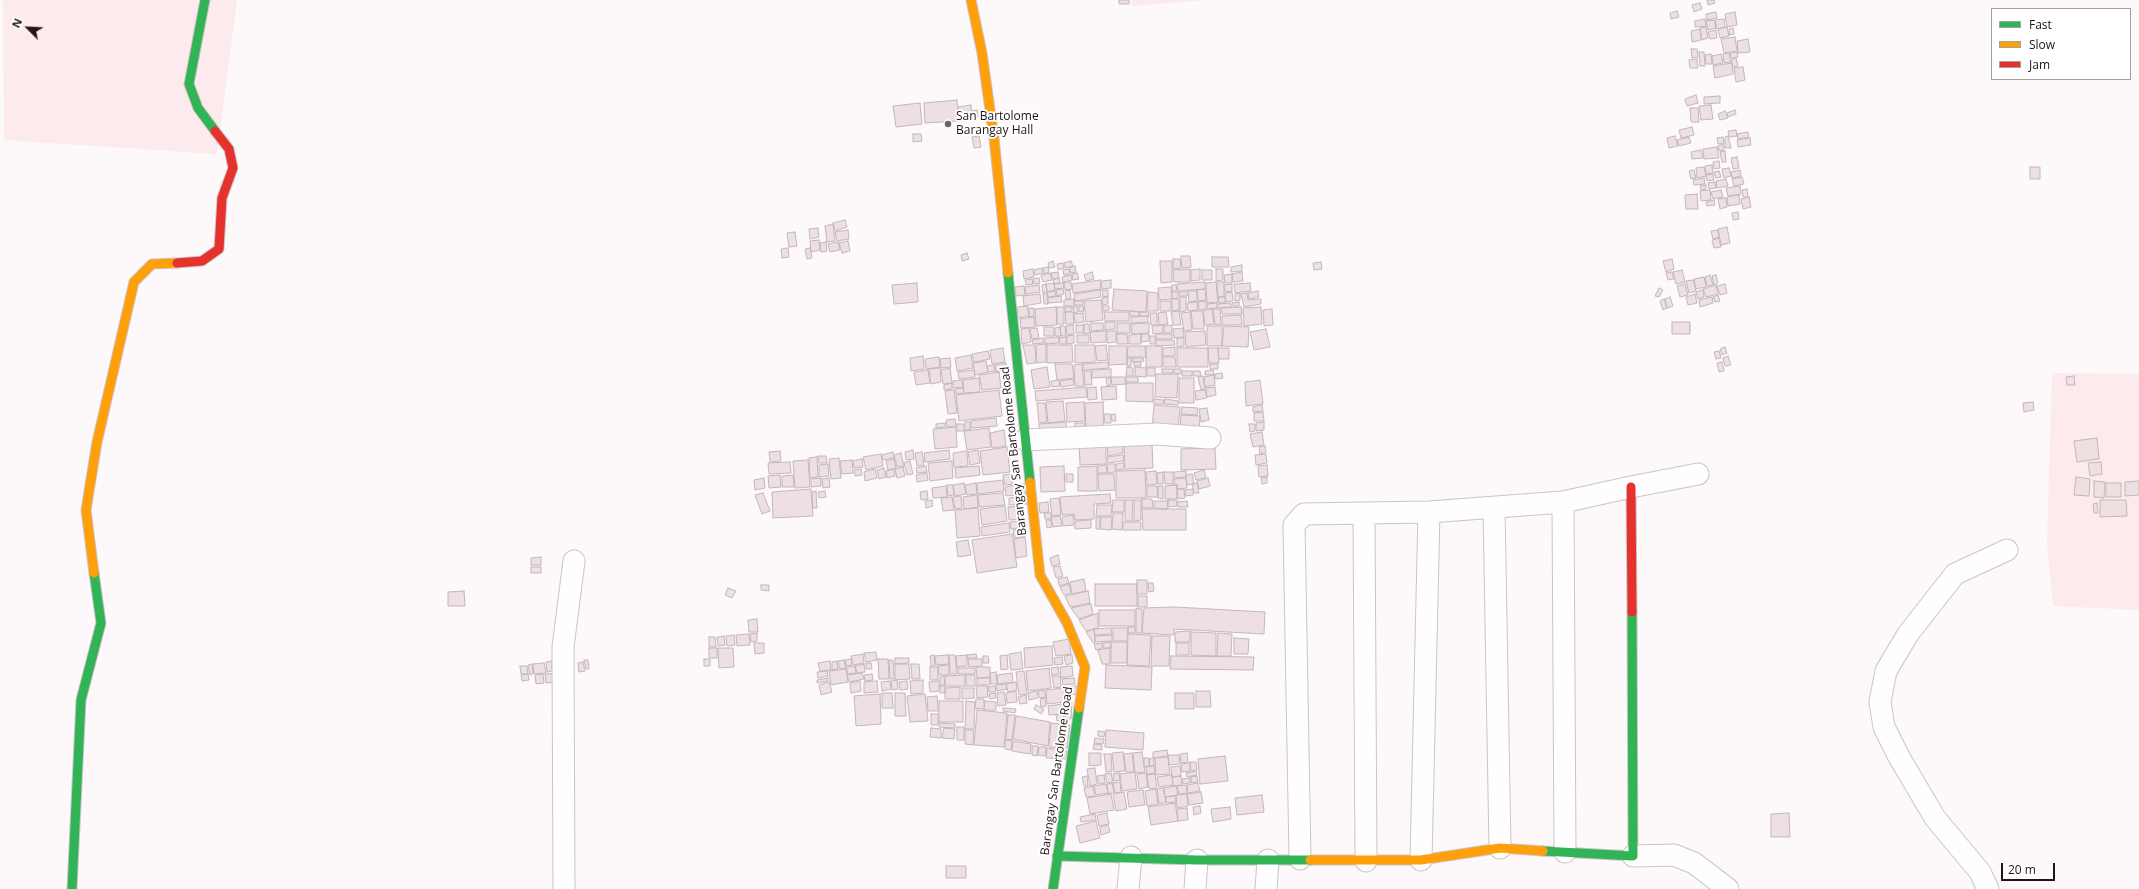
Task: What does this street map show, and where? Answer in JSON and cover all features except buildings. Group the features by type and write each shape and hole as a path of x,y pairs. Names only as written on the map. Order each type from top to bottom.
{"street":[{"path":"72,889 81,700 101,623 86,510 97,442 134,282 152,264 202,261 219,249 222,198 233,168 229,149 198,108 189,84 205,0"},
{"name":"Barangay San Bartolome Road","path":"971,0 982,53 994,138 1040,575 1067,623 1085,667 1053,889"},
{"path":"1025,440 1157,434 1210,438"},
{"path":"1300,860 1294,525 1304,514 1429,512 1563,502 1631,486 1698,474"},
{"path":"1631,486 1633,856"},
{"path":"1563,502 1565,852"},
{"path":"1494,508 1500,848"},
{"path":"1421,860 1429,512"},
{"path":"1364,514 1366,861"},
{"path":"1988,889 1980,872 1935,818 1899,758 1884,727 1880,702 1886,671 1908,634 1955,574 2007,550"},
{"path":"564,889 563,647 574,561"},
{"path":"1057,856 1197,860 1366,861 1421,860 1500,848 1633,856 1674,855 1694,863 1728,889"},
{"path":"1128,889 1131,857"},
{"path":"1195,889 1197,860"},
{"path":"1266,889 1268,860"}],"shaded area":[{"path":"3,0 237,0 217,154 4,140"},
{"path":"1132,0 1205,0 1132,6"},
{"path":"2052,373 2139,374 2139,610 2053,606 2047,544"}],"traffic: fast":[{"path":"205,0 189,84 198,108 215,131"},
{"path":"1008,273 1030,482"},
{"path":"72,889 81,700 101,623 94,573"},
{"path":"1543,851 1633,856 1632,612"},
{"path":"1053,889 1079,708"},
{"path":"1057,856 1197,860 1310,860"}],"traffic: slow":[{"path":"971,0 982,53 994,138 1008,273"},
{"path":"94,573 86,510 97,442 134,282 152,264 177,263"},
{"path":"1030,482 1040,575 1067,623 1085,667 1079,708"},
{"path":"1310,860 1421,860 1500,848 1543,851"}],"traffic: jam":[{"path":"177,263 202,261 219,249 222,198 233,168 229,149 215,131"},
{"path":"1631,487 1632,612"}],"place":[{"name":"San Bartolome Barangay Hall","path":"948,124"}]}
